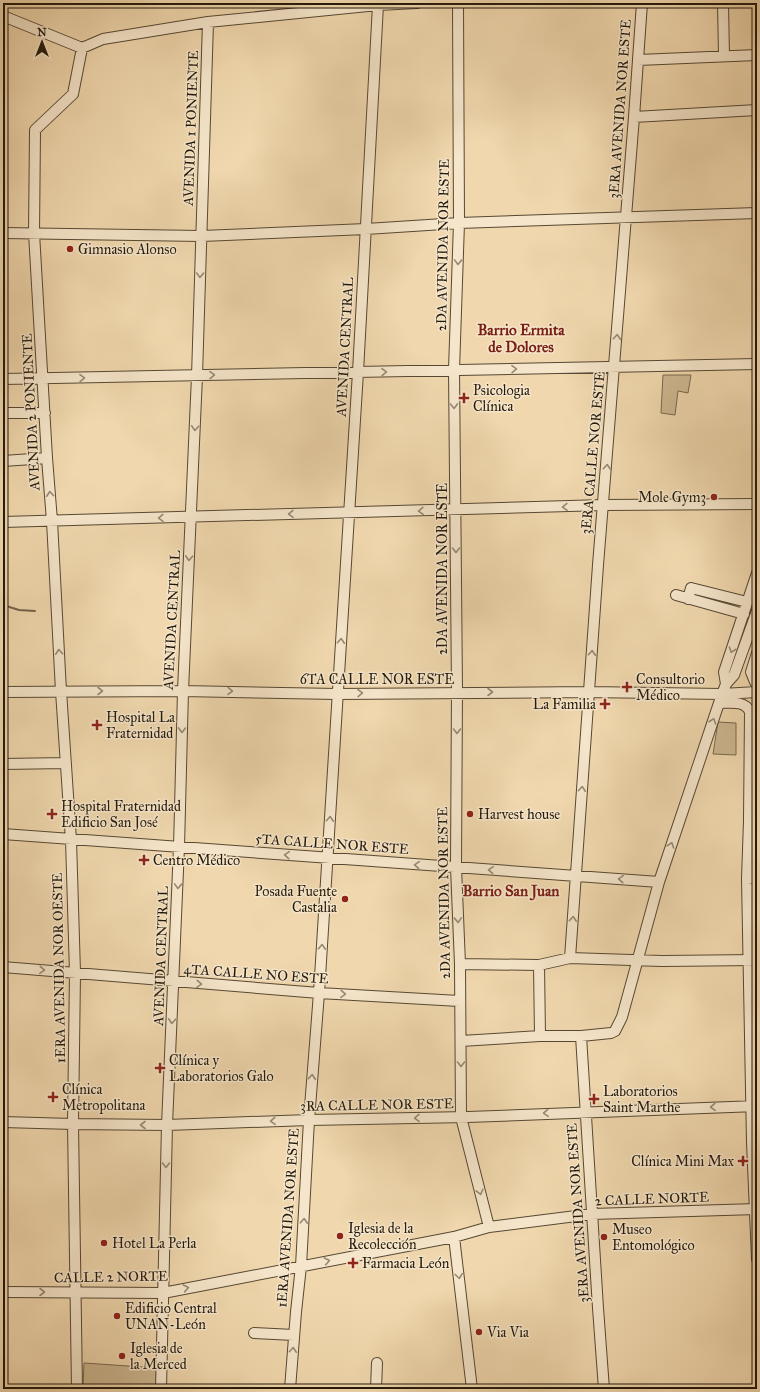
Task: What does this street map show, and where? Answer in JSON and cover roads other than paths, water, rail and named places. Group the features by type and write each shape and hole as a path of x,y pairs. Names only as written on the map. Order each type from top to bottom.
{"street":[{"path":"3,16 82,48 103,39 208,22 378,5 417,3"},
{"name":"2DA AVENIDA NOR ESTE","path":"458,3 459,223 454,370 457,692 456,867 460,964 459,1001 461,1041 461,1117 489,1227"},
{"name":"3ERA AVENIDA NOR ESTE","path":"627,217 642,3"},
{"path":"723,3 724,56"},
{"name":"AVENIDA CENTRAL","path":"327,858 358,372 378,5"},
{"name":"AVENIDA 1 PONIENTE","path":"202,236 208,22"},
{"name":"AVENIDA 2 PONIENTE","path":"61,691 52,521 47,458 44,379 34,233 35,130 73,94 82,48"},
{"path":"638,60 757,55"},
{"path":"634,117 757,110"},
{"path":"3,233 202,236 366,229 459,223 757,213"},
{"name":"3ERA CALLE NOR ESTE","path":"589,692 627,217"},
{"name":"AVENIDA CENTRAL","path":"161,1389 167,1125 174,982 183,691 202,236"},
{"path":"3,379 757,364"},
{"path":"3,413 45,413"},
{"path":"3,461 47,458"},
{"path":"3,522 604,506 757,504"},
{"path":"726,684 724,672 757,573"},
{"path":"688,599 691,588 747,602"},
{"path":"676,595 742,619 751,628"},
{"path":"461,1041 540,1036 581,1036 611,1034 615,1031 622,1017 660,882 720,698 726,684 734,675 757,611"},
{"path":"726,684 755,689 751,672 757,653"},
{"name":"6TA CALLE NOR ESTE","path":"3,692 183,691 338,694 589,692 720,698 755,689"},
{"name":"1ERA AVENIDA NOR OESTE","path":"61,691 71,840 75,973 73,1124 77,1389"},
{"path":"570,958 589,692"},
{"path":"720,698 747,706 750,712 749,821 752,879 757,1259"},
{"path":"3,764 66,763"},
{"name":"5TA CALLE NOR ESTE","path":"3,834 660,882"},
{"name":"1ERA AVENIDA NOR ESTE","path":"290,1389 301,1266 309,1120 319,993 327,858"},
{"path":"460,964 539,964 570,958 637,960 753,960"},
{"path":"539,964 540,1036"},
{"name":"4TA CALLE NO ESTE","path":"3,968 319,993 459,1001"},
{"name":"3ERA AVENIDA NOR ESTE","path":"581,1036 604,1389"},
{"name":"3RA CALLE NOR ESTE","path":"3,1122 167,1125 461,1117 754,1106"},
{"name":"2 CALLE NORTE","path":"454,1237 489,1227 592,1214 756,1209"},
{"path":"454,1237 472,1389"},
{"name":"CALLE 2 NORTE","path":"3,1292 163,1292 454,1237"},
{"path":"254,1332 294,1335"},
{"path":"376,1389 377,1363"}],"waterway":[{"path":"3,605 19,610 35,611"},
{"path":"755,695 755,704"}],"place":[{"name":"Gimnasio Alonso","path":"70,249"},
{"name":"Psicologia Clínica","path":"464,398"},
{"name":"Mole Gym3","path":"714,497"},
{"name":"Consultorio Médico","path":"627,687"},
{"name":"La Familia","path":"605,704"},
{"name":"Hospital La Fraternidad","path":"97,725"},
{"name":"Hospital Fraternidad Edificio San José","path":"52,814"},
{"name":"Harvest house","path":"470,814"},
{"name":"Centro Médico","path":"144,860"},
{"name":"Posada Fuente Castalia","path":"345,899"},
{"name":"Clínica y Laboratorios Galo","path":"160,1068"},
{"name":"Clínica Metropolitana","path":"53,1097"},
{"name":"Laboratorios Saint Marthe","path":"594,1099"},
{"name":"Clínica Mini Max","path":"743,1161"},
{"name":"Iglesia de la Recolección","path":"340,1236"},
{"name":"Museo Entomológico","path":"604,1237"},
{"name":"Hotel La Perla","path":"104,1243"},
{"name":"Farmacia León","path":"353,1263"},
{"name":"Edificio Central UNAN-León","path":"117,1316"},
{"name":"Via Via","path":"479,1332"},
{"name":"Iglesia de la Merced","path":"122,1356"}],"district":[{"name":"Barrio Ermita de Dolores","path":"521,338"},
{"name":"Barrio San Juan","path":"511,891"}]}
